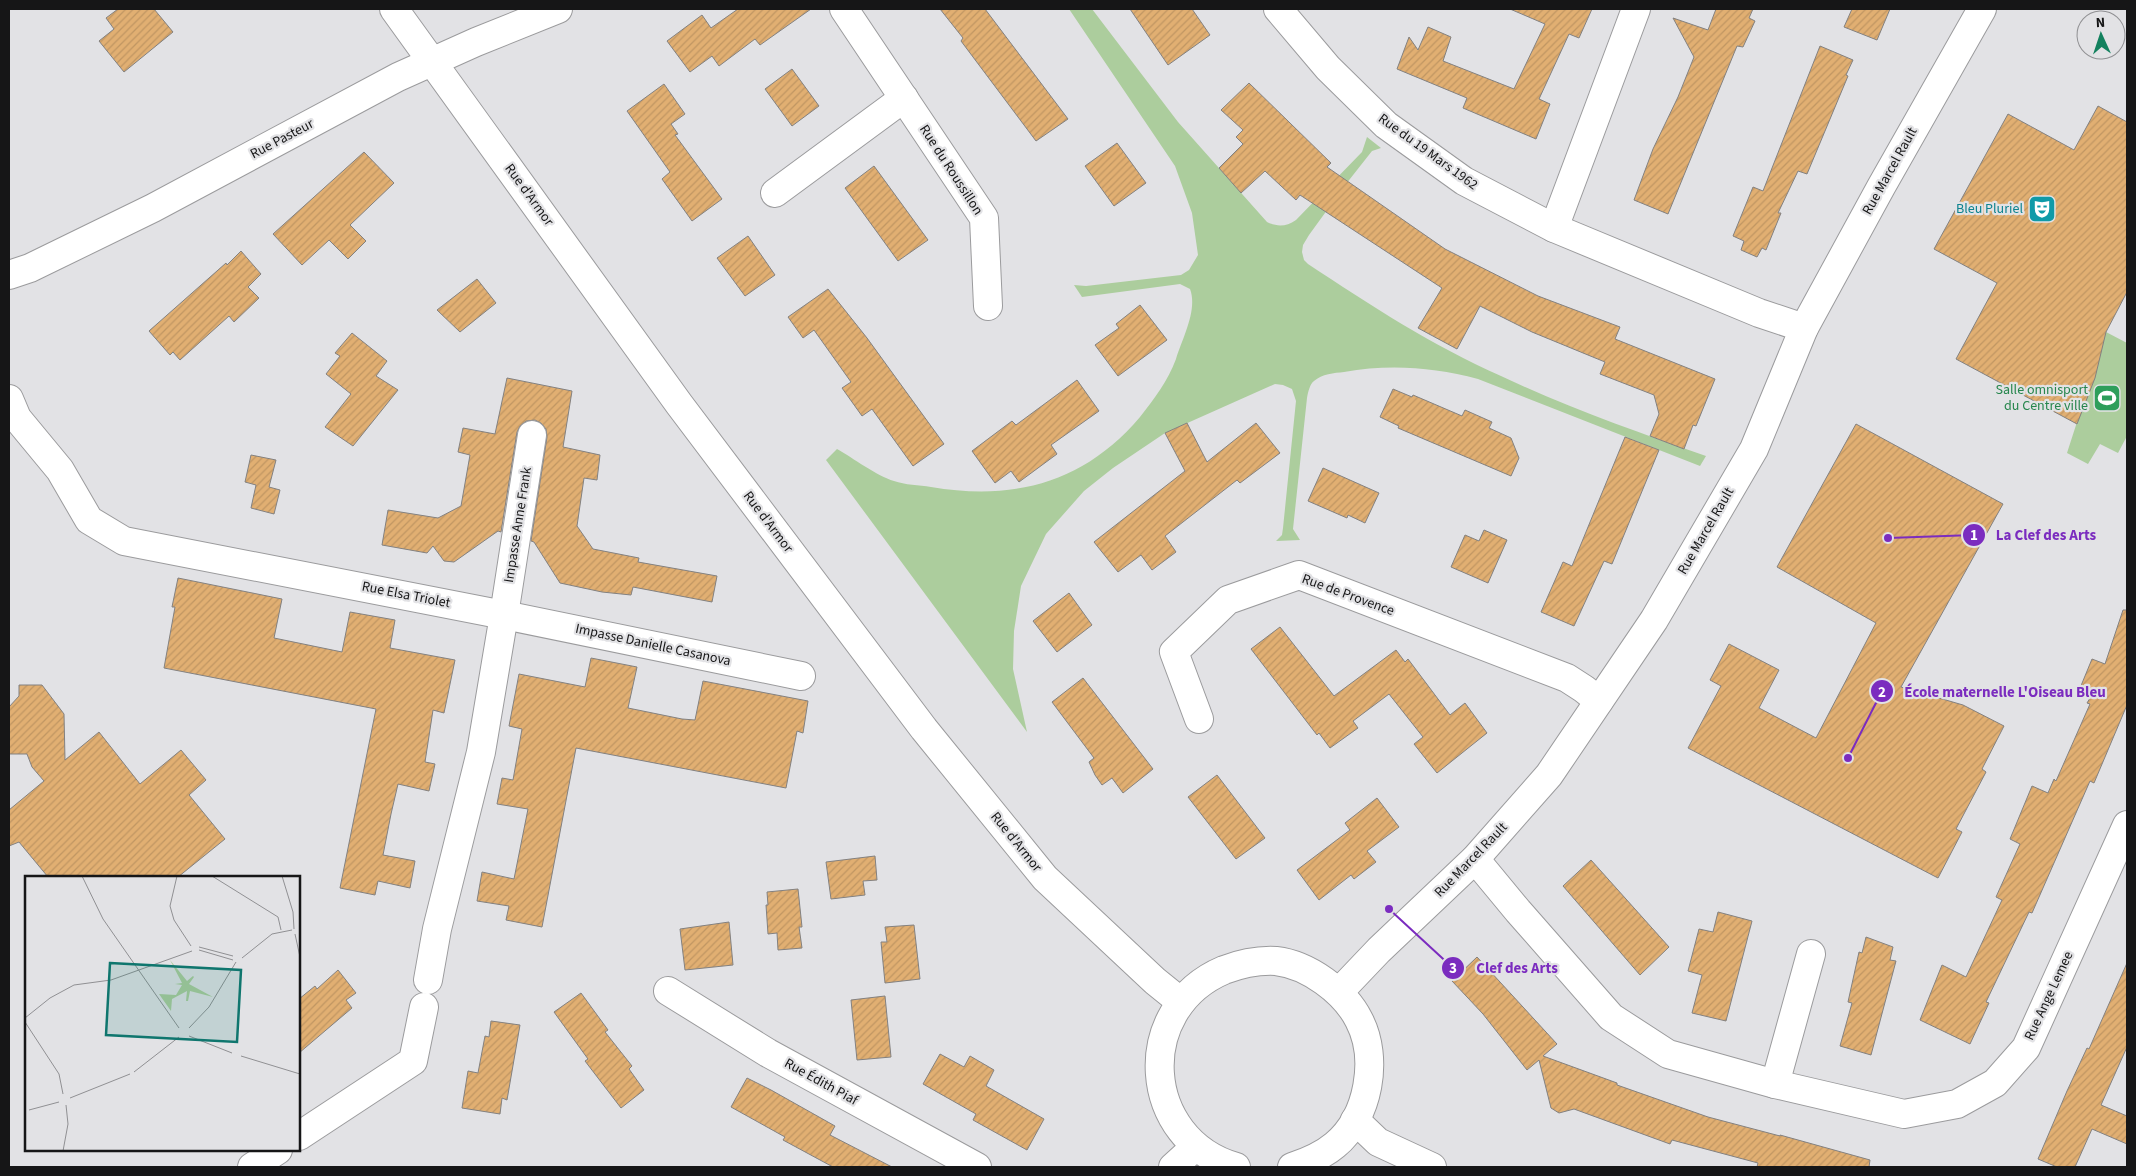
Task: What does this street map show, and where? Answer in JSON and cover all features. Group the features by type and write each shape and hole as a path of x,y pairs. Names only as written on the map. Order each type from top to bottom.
{"street":[{"name":"Rue d'Armor","path":"394,9 679,404 924,729 1045,878 1155,981 1181,1002"},
{"name":"Rue Pasteur","path":"9,275 30,268 154,208 398,77 476,42 558,9"},
{"name":"Rue du Roussillon","path":"844,9 984,218 988,306"},
{"name":"Rue du 19 Mars 1962","path":"1278,9 1328,68 1386,124 1464,182 1554,228 1759,313 1804,328"},
{"path":"1554,228 1636,9"},
{"name":"Rue Marcel Rault","path":"1339,992 1379,950 1476,859 1549,775 1654,620 1754,449 1804,328 1982,9"},
{"path":"775,193 904,98"},
{"name":"Rue Elsa Triolet","path":"9,399 17,418 60,470 89,520 124,541 504,614"},
{"name":"Impasse Anne Frank","path":"504,614 532,435"},
{"name":"Rue de Provence","path":"1199,719 1174,652 1228,600 1299,575 1567,678 1584,688 1599,701"},
{"path":"428,980 437,929 481,752 504,614"},
{"name":"Impasse Danielle Casanova","path":"504,614 801,676"},
{"name":"Rue Ange Lemee","path":"1476,859 1518,911 1612,1017 1668,1054 1775,1084 1904,1114 1957,1104 1995,1083 2026,1048 2120,860 2127,825"},
{"path":"1775,1084 1811,954"},
{"path":"1236,1167 1221,1163 1195,1147 1174,1122 1162,1093 1158,1061 1165,1030 1181,1002 1207,978 1240,964 1276,961 1310,971 1339,992 1360,1020 1369,1054 1368,1088 1355,1120 1336,1144 1310,1161 1292,1167"},
{"name":"Rue Édith Piaf","path":"668,991 768,1053 977,1167"},
{"path":"300,1135 413,1061 424,1007"},
{"path":"1355,1120 1378,1142 1432,1167"},
{"path":"1173,1167 1195,1147"},
{"path":"252,1167 276,1151"}],"green space":[{"path":"1069,9 1092,9 1178,122 1267,222 1271,224 1285,225 1296,220 1362,152 1367,137 1381,148 1372,151 1309,235 1303,245 1302,252 1304,260 1308,264 1378,310 1451,352 1577,409 1706,456 1700,466 1478,379 1428,369 1411,368 1378,368 1332,373 1314,381 1310,386 1307,396 1293,529 1300,540 1276,541 1282,535 1283,528 1296,401 1292,389 1275,384 1165,433 1113,468 1084,491 1046,534 1021,586 1014,631 1013,669 1027,732 826,460 837,449 887,479 907,484 962,491 991,491 1019,488 1046,482 1071,472 1095,458 1118,440 1140,417 1169,375 1191,315 1192,297 1190,289 1180,284 1082,297 1074,285 1086,286 1181,275 1189,270 1198,255 1192,213 1175,166"},
{"name":"Salle omnisport du Centre ville","path":"2106,332 2127,343 2127,436 2118,453 2100,444 2088,464 2067,453"}],"building":[{"path":"118,9 154,9 173,32 124,72 99,41 114,29 106,18"},
{"path":"738,9 811,9 760,45 755,39 719,66 712,56 690,72 667,41 702,15 711,28"},
{"path":"940,9 985,9 1068,119 1036,141 961,41 963,38"},
{"path":"1130,9 1192,9 1210,35 1168,65"},
{"path":"1510,9 1592,9 1579,38 1569,34 1539,99 1550,104 1536,139 1463,108 1467,98 1397,69 1409,37 1418,50 1428,27 1451,37 1443,61 1514,89 1545,24"},
{"path":"1716,9 1753,9 1749,18 1755,21 1743,47 1737,46 1668,214 1634,200 1653,149 1678,97 1694,57 1673,18 1708,30"},
{"path":"1852,9 1890,9 1877,40 1844,27"},
{"path":"1820,46 1853,60 1807,174 1798,171 1778,213 1781,213 1766,250 1762,248 1757,257 1741,250 1744,241 1733,236 1753,187 1763,191"},
{"path":"792,69 819,106 792,126 765,89"},
{"path":"1249,83 1331,163 1327,167 1445,249 1538,296 1620,327 1615,339 1715,379 1696,426 1693,425 1684,449 1650,436 1659,414 1654,395 1600,374 1605,362 1532,332 1480,306 1457,349 1418,328 1442,288 1300,195 1296,200 1265,171 1241,193 1219,168 1243,144 1236,137 1243,130 1221,110"},
{"path":"664,84 685,114 671,124 678,134 675,135 722,199 692,221 662,179 670,172 627,111"},
{"name":"Bleu Pluriel","path":"2098,106 2127,122 2127,292 2106,332 2095,378 2077,424 1956,359 1997,283 1934,249 2008,114 2074,150"},
{"path":"1117,143 1146,183 1114,206 1085,166"},
{"path":"364,152 394,183 350,225 366,241 348,259 329,240 302,265 273,234"},
{"path":"874,166 928,240 898,261 845,188"},
{"path":"748,236 775,275 745,296 717,258"},
{"path":"241,251 261,274 248,287 259,298 234,322 229,316 180,360 173,352 170,355 149,331"},
{"path":"477,279 496,303 460,332 437,310"},
{"path":"828,289 867,338 944,444 913,466 872,409 862,416 842,388 851,382 814,330 803,338 788,317"},
{"path":"1140,305 1167,340 1118,376 1095,345 1119,328 1116,324"},
{"path":"352,333 387,361 376,376 398,390 353,446 325,427 351,394 326,374 340,356 335,353"},
{"path":"507,378 572,391 563,447 600,455 597,480 584,478 577,526 593,549 639,558 638,562 717,576 712,602 633,587 631,595 602,592 560,583 534,542 531,541 547,437 546,429 535,420 526,421 517,432 501,532 498,531 454,562 444,561 433,546 427,553 382,545 388,510 438,518 461,506 470,455 458,452 463,428 495,434"},
{"path":"1077,380 1099,411 1051,445 1057,454 1019,482 1011,471 995,483 972,451 1012,421 1016,425"},
{"path":"1393,389 1412,397 1413,395 1462,416 1465,410 1492,422 1489,428 1511,438 1519,458 1511,476 1398,428 1399,426 1380,417"},
{"path":"1187,423 1207,462 1256,423 1280,453 1240,483 1237,480 1165,536 1176,552 1152,570 1141,555 1118,572 1094,542 1185,471 1165,433"},
{"path":"1856,424 2003,504 1901,687 1963,705 2004,726 1982,769 1986,772 1956,829 1962,832 1938,878 1688,748 1721,686 1710,680 1729,644 1779,670 1759,708 1816,738 1876,623 1777,567"},
{"path":"1625,437 1659,450 1612,564 1604,561 1574,626 1541,612 1563,562 1572,566"},
{"path":"251,455 276,460 269,487 280,490 274,514 251,508 256,485 245,482"},
{"path":"1323,468 1379,493 1365,523 1348,515 1347,518 1308,501"},
{"path":"1484,530 1507,540 1488,583 1451,567 1465,535 1479,541"},
{"path":"178,578 282,599 274,638 342,652 350,612 395,620 390,648 455,660 444,713 433,710 425,762 435,764 429,791 398,784 391,814 383,855 415,861 410,888 378,881 375,895 340,888 376,709 164,668"},
{"path":"1069,593 1092,625 1057,652 1033,621"},
{"path":"2123,610 2127,610 2127,705 2094,783 2090,781 2032,913 2029,912 1986,1002 1989,1003 1970,1044 1920,1020 1942,965 1966,977 2002,900 1996,897 2020,844 2010,839 2032,786 2048,793 2054,779 2056,781 2090,704 2087,703 2090,698 2078,693 2092,659 2105,664"},
{"path":"1280,627 1334,696 1396,650 1405,662 1408,659 1450,715 1465,703 1487,733 1437,773 1414,744 1423,737 1389,694 1353,721 1358,728 1330,748 1319,733 1317,735 1251,649"},
{"path":"591,658 637,667 628,708 682,719 695,720 703,681 808,701 803,733 797,731 786,788 576,748 542,927 506,920 509,906 477,901 482,872 514,879 528,809 497,804 502,778 513,780 522,729 509,726 519,674 585,687"},
{"path":"1083,678 1153,769 1123,793 1112,778 1102,785 1089,762 1094,758 1052,702"},
{"path":"19,685 42,685 64,714 65,760 99,732 140,784 181,750 206,780 189,795 225,839 179,876 47,876 19,842 9,846 9,810 44,781 32,767 27,754 9,754 9,707 19,696"},
{"path":"1217,775 1265,838 1236,859 1188,797"},
{"path":"1377,798 1399,827 1367,851 1376,862 1354,879 1351,875 1319,900 1297,870 1350,830 1345,823"},
{"path":"875,856 877,880 863,881 865,895 831,899 826,862"},
{"path":"1591,860 1669,947 1640,975 1563,886"},
{"path":"798,889 802,927 799,927 802,948 778,950 777,933 768,934 767,892"},
{"path":"1718,912 1752,921 1726,1021 1692,1013 1702,975 1688,971 1699,929 1713,932"},
{"path":"729,922 733,965 685,970 680,929"},
{"path":"914,925 920,979 885,983 881,942 887,942 885,927"},
{"path":"1866,937 1893,947 1890,960 1896,961 1871,1055 1840,1046 1852,1003 1848,1002 1859,952 1862,953"},
{"path":"1477,957 1557,1044 1543,1056 1617,1083 1617,1085 1708,1117 1870,1160 1869,1167 1757,1167 1758,1163 1672,1140 1670,1144 1574,1109 1559,1113 1551,1108 1539,1060 1527,1070 1483,1014 1452,981"},
{"path":"2127,963 2127,1047 2101,1105 2127,1116 2127,1144 2092,1129 2075,1167 2057,1167 2038,1159 2067,1091 2087,1048 2089,1049"},
{"path":"338,970 356,993 346,1000 352,1008 300,1052 300,998 315,986 317,989"},
{"path":"581,993 608,1030 605,1032 632,1066 629,1069 644,1090 621,1108 585,1061 588,1059 554,1012"},
{"path":"885,996 891,1057 857,1060 851,1000"},
{"path":"491,1021 520,1025 507,1100 502,1098 500,1114 462,1108 468,1071 478,1073 485,1036 489,1037"},
{"path":"940,1054 964,1067 970,1056 994,1070 986,1086 1044,1119 1027,1150 973,1120 976,1114 923,1084"},
{"path":"747,1078 835,1126 830,1135 892,1167 833,1167 783,1140 785,1137 731,1107"}],"place":[{"name":"Bleu Pluriel","path":"2042,209"},
{"name":"Salle omnisport du Centre ville","path":"2107,398"},
{"name":"La Clef des Arts","path":"1888,538"},
{"name":"École maternelle L'Oiseau Bleu","path":"1848,758"},
{"name":"Clef des Arts","path":"1389,909"}]}
